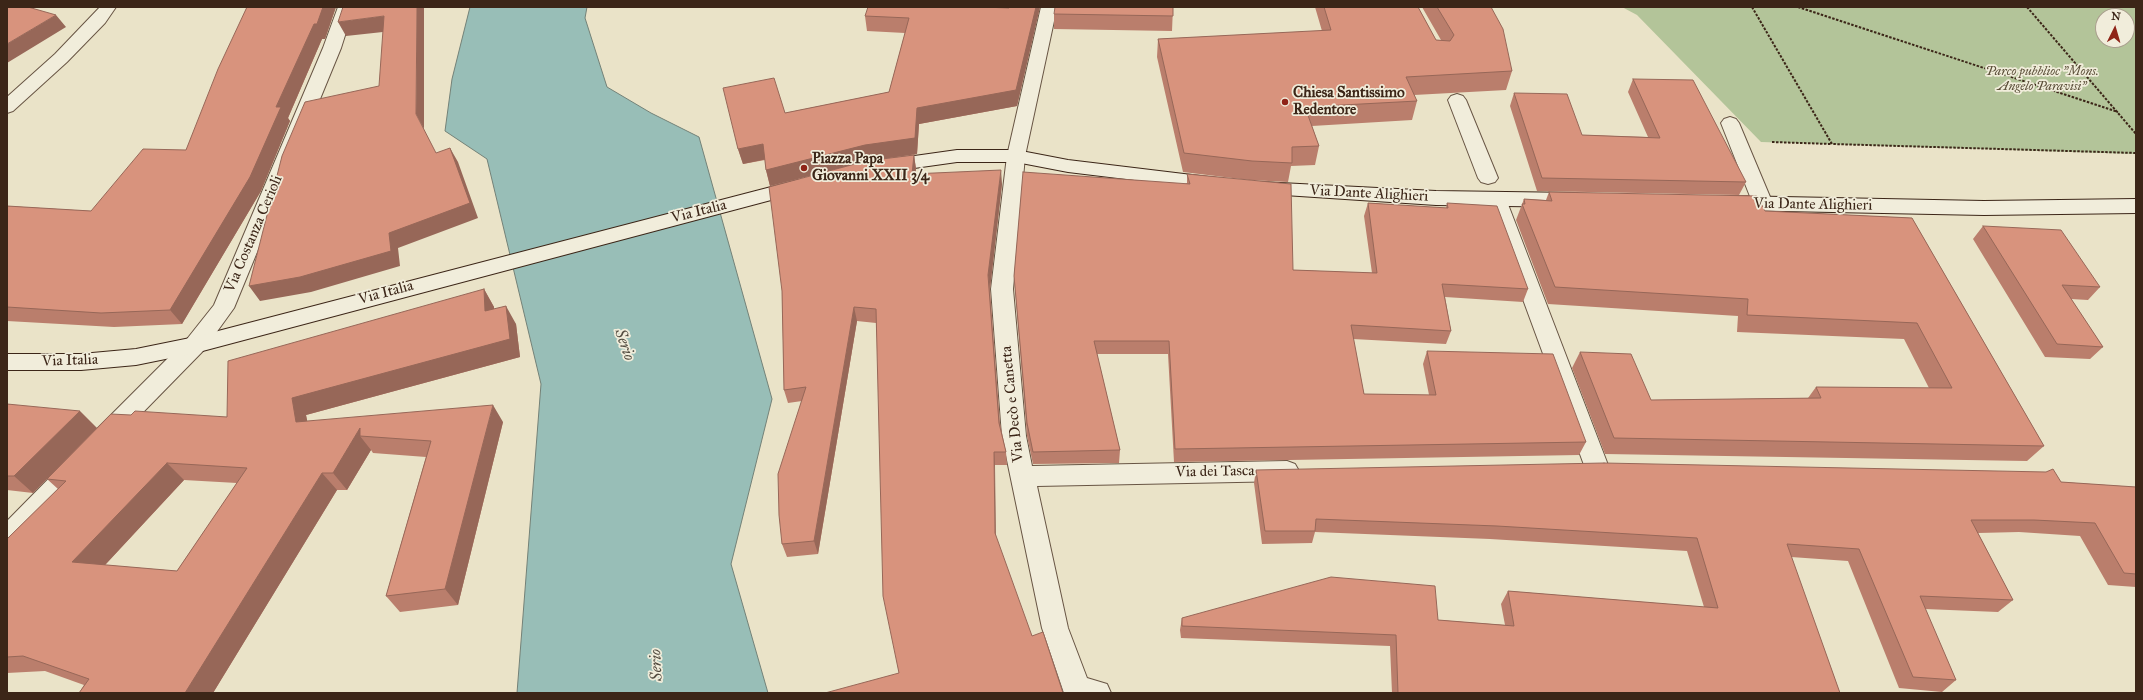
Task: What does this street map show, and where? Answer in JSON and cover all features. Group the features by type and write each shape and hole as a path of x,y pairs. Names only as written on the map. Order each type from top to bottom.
{"street":[{"path":"7,107 61,58 99,19 108,7"},
{"name":"Via Costanza Cerioli","path":"7,538 144,396 196,345 223,308 332,48 346,7"},
{"name":"Via Decò e Canetta","path":"1049,7 1016,156 1002,289 1014,436 1022,476 1055,628 1084,692"},
{"path":"1457,100 1488,178"},
{"path":"1730,123 1762,204"},
{"name":"Via Dante Alighieri","path":"868,168 957,156 1016,156 1068,166 1237,186 1436,198 1595,201"},
{"name":"Via Italia","path":"7,362 81,362 136,357 196,345 463,273 816,182"},
{"path":"1496,199 1596,465"},
{"name":"Via Dante Alighieri","path":"1714,203 1984,208 2136,206"},
{"name":"Via Dante Alighieri","path":"1984,208 2136,221"},
{"path":"1572,466 1620,466"},
{"name":"Via dei Tasca","path":"1022,476 1309,470"}],"path":[{"path":"1752,7 1832,144"},
{"path":"1798,7 2118,112"},
{"path":"2027,7 2136,134"},
{"path":"1737,141 2136,153"}],"green space":[{"name":"Parco pubblioc \"Mons. Angelo Paravisi\"","path":"1622,7 2136,7 2136,154 1761,142 1637,15"}],"water":[{"name":"Serio","path":"470,7 587,7 585,18 607,87 651,113 699,137 772,399 731,564 768,693 517,693 541,384 487,159 445,131 452,79"}],"building":[{"path":"7,7 28,7 56,15 7,44"},
{"path":"247,7 323,7 317,24 314,24 276,107 281,107 250,177 170,310 101,313 7,307 7,206 91,211 143,149 186,150 218,69"},
{"path":"343,7 417,7 416,114 436,153 450,148 470,203 389,233 391,251 300,277 249,286 282,156 305,102 379,86 384,16 338,22"},
{"path":"868,7 1036,7 1016,90 917,108 915,138 865,145 766,170 763,144 738,149 723,88 774,78 785,113 889,92 909,18 865,16"},
{"path":"1055,7 1173,7 1173,16 1054,14"},
{"path":"1324,7 1418,7 1436,40 1450,41 1454,35 1437,7 1491,7 1503,29 1512,71 1406,77 1417,101 1305,107 1319,146 1292,147 1292,163 1252,161 1184,153 1158,39 1331,30"},
{"path":"1633,79 1693,80 1746,182 1542,178 1514,93 1567,94 1582,135 1660,138"},
{"path":"914,155 912,174 1001,170 988,275 999,423 1006,452 994,452 995,533 1032,636 1043,632 1063,693 825,693 899,673 883,596 876,309 854,307 814,541 782,544 779,515 778,474 806,387 784,390 782,291 769,187 866,161"},
{"path":"1023,172 1190,184 1187,174 1291,184 1293,270 1377,273 1368,203 1448,208 1447,203 1497,206 1528,289 1442,284 1451,331 1351,325 1364,394 1436,395 1427,351 1553,354 1586,442 1175,449 1169,341 1094,341 1120,450 1033,452 1027,423 1014,276"},
{"path":"1549,192 1757,196 1765,211 1912,218 2044,446 1614,438 1580,352 1631,354 1651,400 1821,398 1816,387 1952,388 1917,323 1747,315 1748,299 1555,287 1522,204 1525,204 1524,199 1552,201"},
{"path":"1983,226 2061,230 2100,287 2062,285 2103,347 2057,344"},
{"path":"484,289 485,311 506,306 510,339 292,398 296,422 493,405 445,589 386,596 431,441 360,436 360,428 333,473 322,473 185,693 79,693 89,679 23,656 7,657 7,539 66,481 47,479 111,414 131,415 135,411 227,417 228,361","holes":["167,463 247,468 177,571 72,562"]},
{"path":"7,404 80,411 14,476 7,476"},
{"path":"1604,463 2046,472 2053,469 2061,482 2136,487 2136,574 2124,573 2095,523 2034,520 1971,520 2013,600 1920,596 1956,680 1913,677 1859,549 1787,544 1840,693 1398,693 1396,635 1182,626 1182,618 1331,577 1435,586 1438,620 1514,626 1508,591 1718,608 1697,538 1497,526 1316,519 1315,531 1265,531 1256,470"}],"place":[{"name":"Chiesa Santissimo Redentore","path":"1285,102"},
{"name":"Piazza Papa Giovanni XXII 3/4","path":"804,168"}]}
